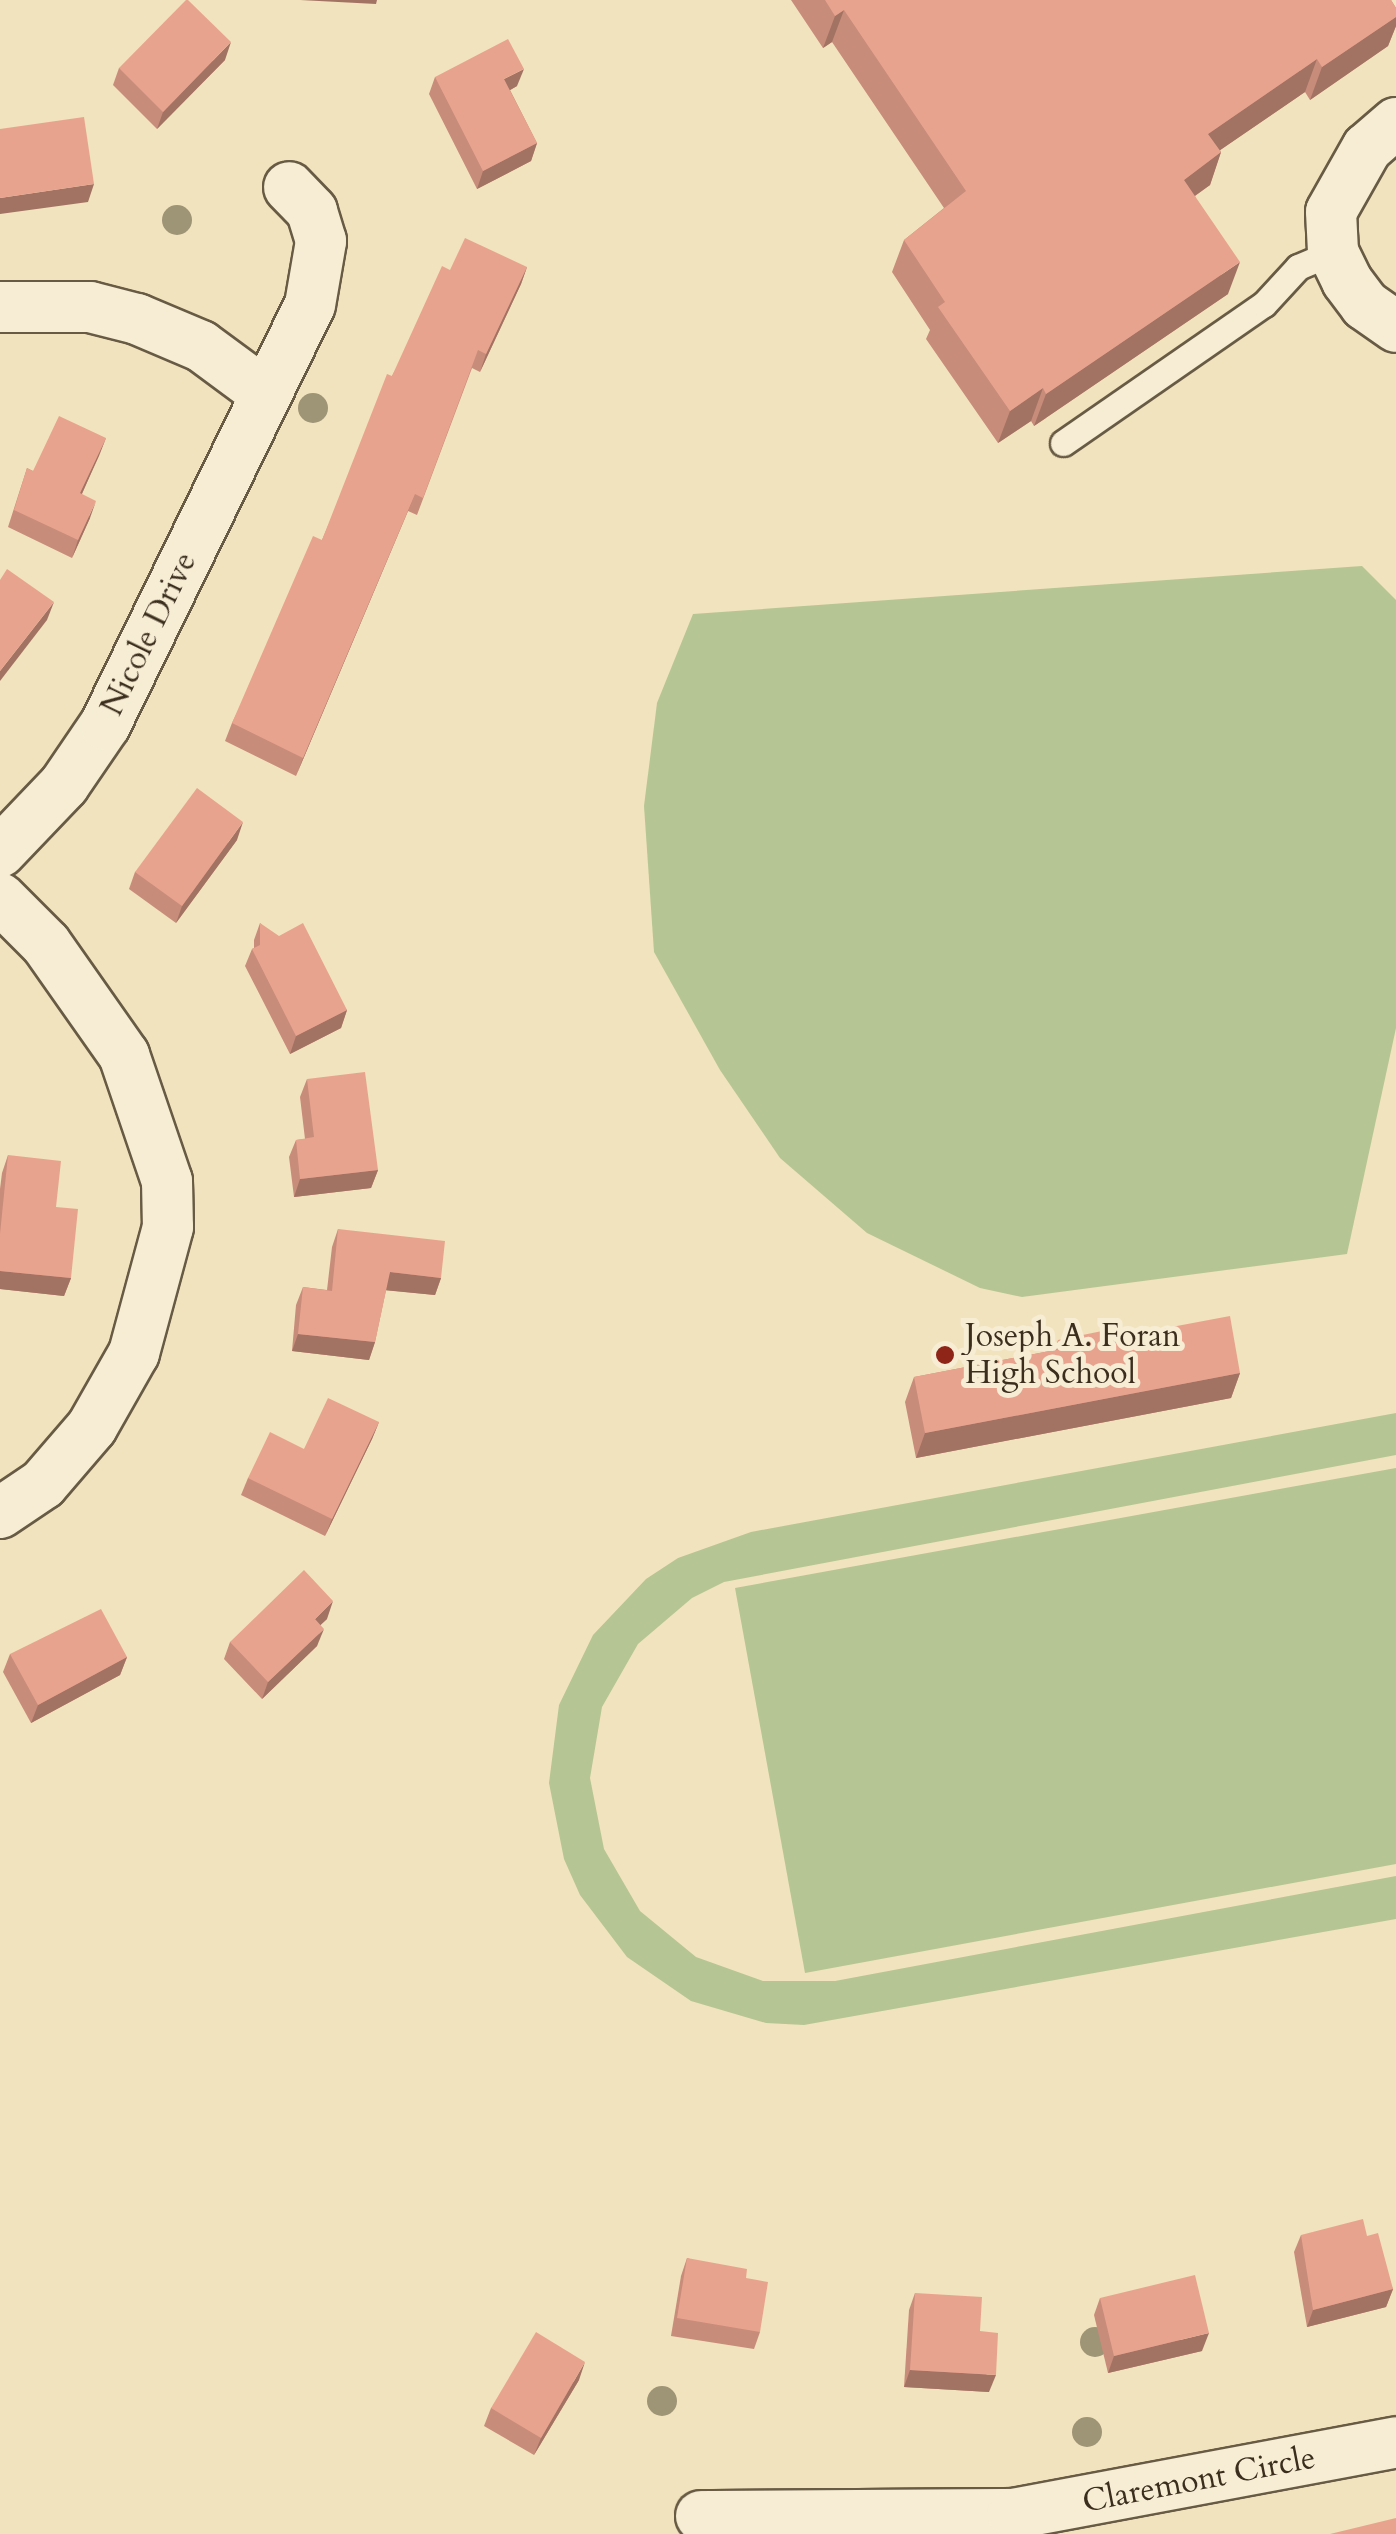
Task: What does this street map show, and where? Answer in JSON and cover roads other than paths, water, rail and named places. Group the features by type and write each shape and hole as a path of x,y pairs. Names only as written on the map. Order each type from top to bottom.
{"street":[{"path":"1396,123 1367,148 1342,184 1332,212 1333,252 1365,305 1396,327"},
{"name":"Nicole Drive","path":"0,852 64,785 105,725 266,394 321,271 312,211 289,187"},
{"path":"0,307 90,307 137,319 201,346 266,394"},
{"path":"0,898 46,944 124,1055 167,1181 168,1226 134,1354 92,1427 42,1484 0,1513"},
{"name":"Claremont Circle","path":"702,2516 1013,2514 1396,2442"}],"lane":[{"path":"1064,444 1264,304 1298,267 1333,252"}],"place":[{"name":"Joseph A. Foran High School","path":"945,1355"}]}
